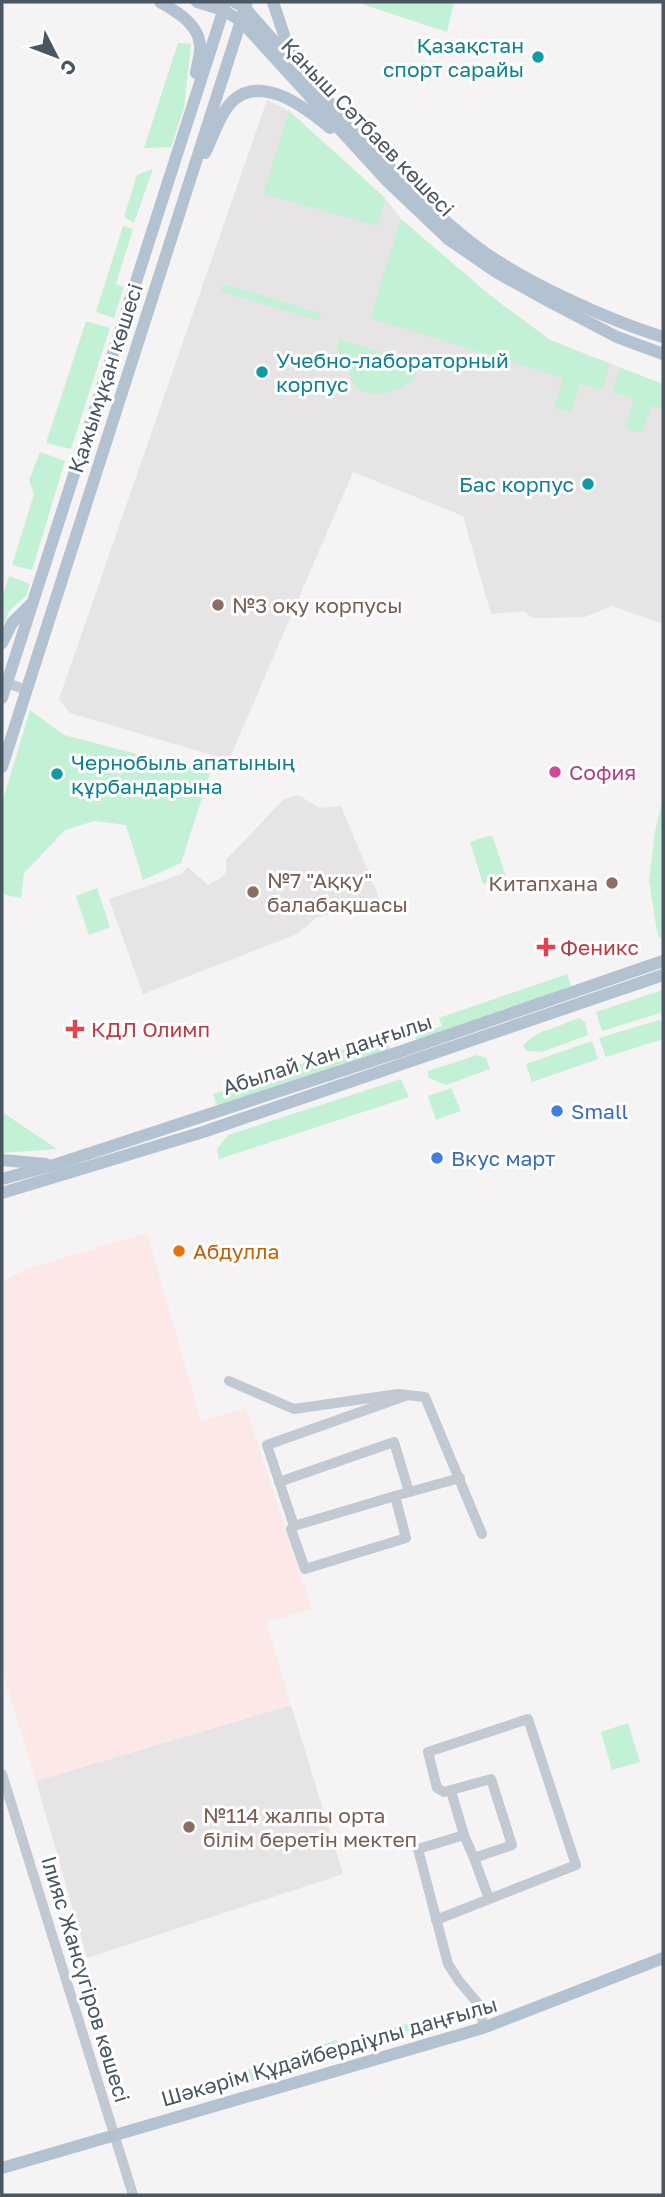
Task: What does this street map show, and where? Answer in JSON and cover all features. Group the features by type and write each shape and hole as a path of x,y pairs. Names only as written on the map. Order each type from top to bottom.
{"main road":[{"path":"160,2 184,16 198,36 200,46 188,118"},
{"name":"Қаныш Сәтбаев көшесі","path":"197,2 224,6 241,21 387,181 448,239 496,272 617,337 663,354"},
{"path":"274,2 294,66"},
{"name":"Қажымұқан көшесі","path":"2,767 241,21 243,4"},
{"name":"Қаныш Сәтбаев көшесі","path":"243,4 294,66 395,173 453,228 504,264 562,295 663,337"},
{"name":"Қажымұқан көшесі","path":"2,698 4,682 32,603 224,6"},
{"path":"183,198 227,108 244,93 270,91 303,106 360,151"},
{"path":"2,643 12,623 32,603"},
{"name":"Абылай Хан даңғылы","path":"2,1179 57,1164 402,1051 663,961"},
{"name":"Абылай Хан даңғылы","path":"2,1193 203,1132 663,975"},
{"path":"2,1160 57,1164"},
{"name":"Шәкәрім Құдайбердіұлы даңғылы","path":"2,2168 483,2028 663,1958"}],"street":[{"path":"4,682 26,690"},
{"path":"229,1381 294,1409 398,1394 425,1397 482,1534"},
{"path":"294,1526 267,1446 408,1395"},
{"path":"279,1482 394,1442 408,1492"},
{"path":"395,1496 406,1538 305,1569 290,1529 294,1526 408,1492 460,1478"},
{"path":"436,1920 576,1865 528,1719 428,1752 437,1788 444,1792 491,1779 512,1845 474,1858"},
{"name":"Ілияс Жансүгіров көшесі","path":"2,1774 133,2195"},
{"path":"451,1791 464,1835 489,1899"},
{"path":"464,1835 418,1849 447,1964 481,2007 483,2028"}],"shaded area":[{"path":"267,100 289,111 385,198 401,219 429,245 498,302 550,340 663,384 663,624 612,606 585,617 533,618 523,611 491,614 463,516 353,472 229,760 70,713 59,699"},
{"name":"№7 \"Аққу\" балабақшасы","path":"298,795 320,808 341,806 380,900 346,914 340,911 316,918 297,934 143,994 109,899 182,874 188,867 208,885 226,875 226,860 284,799"},
{"path":"147,1233 201,1421 246,1408 312,1609 266,1622 291,1705 36,1781 2,1670 2,1282 27,1269"},
{"name":"№114 жалпы орта білім беретін мектеп","path":"291,1705 343,1874 87,1958 36,1781"}],"green space":[{"path":"356,2 454,2 447,32"},
{"path":"178,43 191,44 184,108 171,147 144,148"},
{"path":"289,111 385,198 378,226 263,194"},
{"path":"153,169 134,223 124,217 137,175"},
{"path":"401,219 491,296 550,340 610,364 602,390 580,383 571,413 554,407 563,378 370,318"},
{"path":"123,226 133,229 116,284 124,287 114,318 96,312"},
{"path":"224,284 320,313 321,319 319,321 223,292 221,289"},
{"path":"86,321 110,328 71,449 46,443"},
{"path":"339,339 419,364 415,378 387,393 357,389 337,349"},
{"path":"620,368 663,384 663,409 651,405 642,433 625,428 634,399 612,392"},
{"path":"40,452 65,461 32,570 12,565 34,494 29,480"},
{"path":"9,576 30,584 26,596 9,611 2,629 2,598"},
{"path":"30,710 64,735 210,773 181,863 143,880 126,825 94,821 65,830 24,873 21,898 2,894 2,803"},
{"path":"663,797 663,937 660,938 649,880"},
{"path":"492,835 506,876 483,884 470,842"},
{"path":"97,888 110,927 89,935 76,896"},
{"path":"567,974 571,986 418,1043 415,1036 442,1026 439,1018"},
{"path":"663,990 663,1012 602,1031 596,1012"},
{"path":"579,1018 585,1022 588,1035 542,1052 526,1051 523,1045 537,1034"},
{"path":"659,1020 663,1024 663,1039 606,1057 599,1038"},
{"path":"386,1035 391,1050 221,1107 216,1104 213,1094"},
{"path":"592,1041 598,1059 532,1082 526,1064"},
{"path":"477,1055 486,1058 490,1069 446,1085 429,1078 428,1071"},
{"path":"401,1079 409,1097 219,1159 217,1149 228,1135"},
{"path":"451,1088 461,1111 436,1120 428,1096"},
{"path":"2,1112 57,1149 2,1153"},
{"path":"628,1723 640,1762 612,1770 601,1732"},
{"path":"429,2017 433,2030 427,2031 423,2026 382,2039 380,2046 359,2050 354,2039"},
{"path":"336,2040 344,2052 327,2057 326,2054 283,2067 284,2073 246,2083 242,2071"}],"place":[{"name":"Қазақстан спорт сарайы","path":"538,57"},
{"name":"Учебно-лабораторный корпус","path":"262,372"},
{"name":"Бас корпус","path":"588,484"},
{"name":"№3 оқу корпусы","path":"218,605"},
{"name":"София","path":"555,772"},
{"name":"Чернобыль апатының құрбандарына","path":"57,774"},
{"name":"Китапхана","path":"612,883"},
{"name":"№7 \"Аққу\" балабақшасы","path":"253,892"},
{"name":"Феникс","path":"546,947"},
{"name":"КДЛ Олимп","path":"75,1029"},
{"name":"Small","path":"557,1111"},
{"name":"Вкус март","path":"437,1158"},
{"name":"Абдулла","path":"179,1251"},
{"name":"№114 жалпы орта білім беретін мектеп","path":"189,1827"}]}
